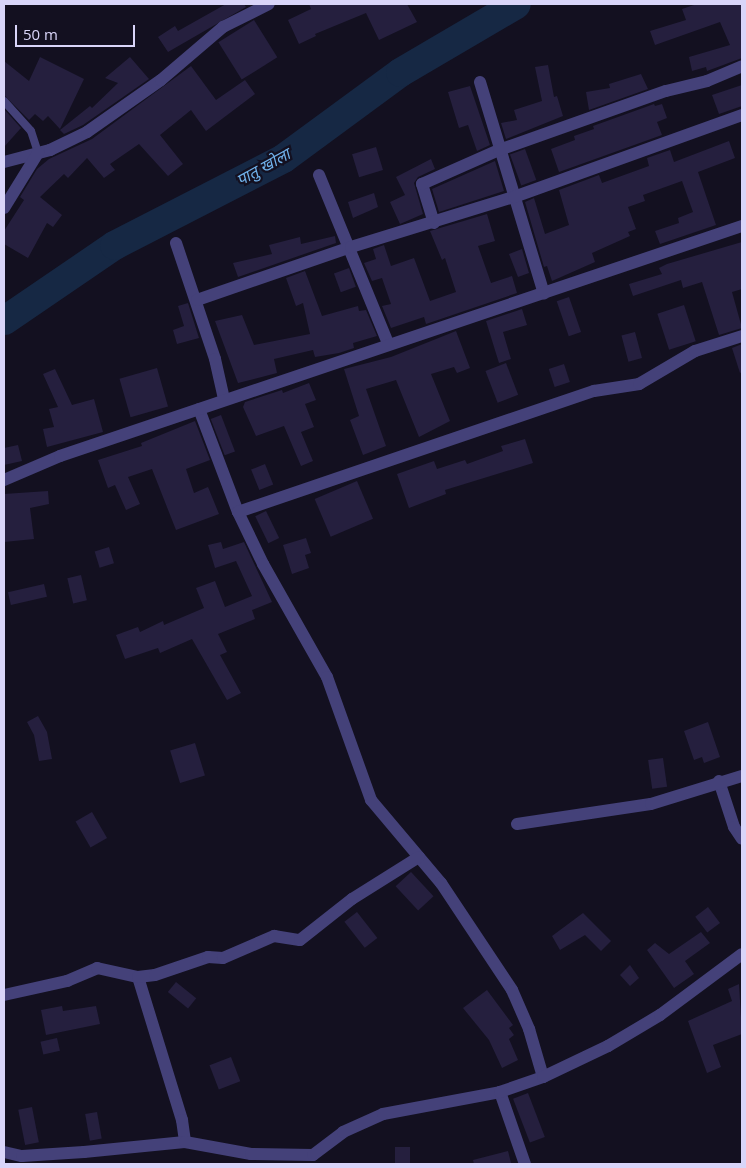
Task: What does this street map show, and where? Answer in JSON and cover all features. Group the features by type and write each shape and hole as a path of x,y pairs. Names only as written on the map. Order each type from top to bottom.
{"street":[{"path":"4,162 38,153 87,132 161,80 223,27 269,4"},
{"path":"434,223 422,184 499,150 666,91 707,81 742,66"},
{"path":"480,82 544,294"},
{"path":"197,300 351,247 514,197 742,115"},
{"path":"4,208 38,153"},
{"path":"319,175 351,247 388,343"},
{"path":"4,480 60,456 224,399 388,343 544,294 742,226"},
{"path":"176,243 197,300 224,399"},
{"path":"238,512 594,391 639,384 695,351 742,336"},
{"path":"199,409 238,512 263,564 326,677 371,800 459,908 512,990 529,1029 543,1077"},
{"path":"517,824 652,804 720,781 742,776"},
{"path":"720,781 734,827 742,839"},
{"path":"4,995 67,981 97,968 138,977 156,975 208,957 223,958 274,936 300,940 352,898 419,857"},
{"path":"4,1152 22,1156 185,1142 251,1154 313,1155 343,1132 383,1114 500,1092 543,1077 608,1046 660,1015 742,954"},
{"path":"138,977 182,1120 185,1142"},
{"path":"500,1092 525,1164"}],"lane":[{"path":"4,100 31,131 38,153"}],"building":[{"path":"226,4 244,4 246,7 168,52 158,37 175,26 178,31"},
{"path":"309,4 407,4 417,22 379,40 366,13 315,34 316,36 299,44 288,20 311,9"},
{"path":"697,4 742,4 742,58 707,71 706,67 692,71 689,57 730,45 720,22 655,45 650,31 686,20 682,9"},
{"path":"254,20 277,57 242,80 218,42"},
{"path":"40,57 84,79 60,129 48,116 43,121 35,114 29,120 4,95 4,61 29,81"},
{"path":"130,57 149,79 83,125 64,134 60,130 90,106 92,108 118,83 105,78"},
{"path":"548,65 554,97 557,96 563,116 506,139 501,123 517,120 514,110 542,101 535,67"},
{"path":"191,66 216,100 245,80 255,94 206,131 191,110 160,135 183,164 168,176 139,144 110,164 115,170 104,178 87,158 68,178 64,174 40,197 62,215 53,227 47,223 28,258 4,244 4,231 24,200 20,197 37,169 49,159 92,139"},
{"path":"641,74 648,89 589,110 586,92 610,88 609,84"},
{"path":"742,85 742,106 719,114 712,95"},
{"path":"470,86 490,145 477,151 468,125 459,128 448,92"},
{"path":"654,104 655,106 662,104 667,118 657,122 662,135 559,172 551,149 575,140 574,136 594,129 593,126"},
{"path":"4,109 21,128 4,147"},
{"path":"729,141 735,158 698,172 716,225 660,244 655,231 679,223 678,218 693,212 682,181 643,195 645,201 628,207 636,229 628,232 630,236 592,253 595,262 552,281 547,266 544,267 525,202 534,198 545,234 569,225 559,190 599,175 602,183 649,166 647,158 670,150 674,162"},
{"path":"376,147 383,170 359,177 352,154"},
{"path":"525,149 536,180 521,185 510,154"},
{"path":"431,159 435,169 418,177 414,183 423,214 400,224 390,202 405,195 396,177"},
{"path":"495,161 504,191 439,212 432,189"},
{"path":"374,193 378,207 353,218 348,202"},
{"path":"487,214 495,241 478,246 491,283 512,276 517,293 426,324 424,317 391,328 382,306 391,304 382,278 372,281 364,263 376,259 373,249 384,245 391,266 414,258 430,301 456,292 445,258 442,260 430,231"},
{"path":"335,236 336,243 238,277 233,263 272,254 269,245 300,237 301,244"},
{"path":"742,242 742,289 732,292 742,328 719,335 702,282 683,288 681,280 633,296 629,284 662,274 659,268 667,264"},
{"path":"522,249 529,273 518,277 509,254"},
{"path":"349,268 356,287 341,292 334,273"},
{"path":"305,271 322,316 358,306 359,311 366,310 377,336 353,343 354,348 339,353 315,357 313,350 274,359 277,373 238,383 215,321 242,315 254,345 310,334 303,303 296,306 286,278"},
{"path":"569,297 581,332 569,336 557,301"},
{"path":"188,303 199,338 177,344 173,330 184,326 178,306"},
{"path":"684,305 696,341 669,350 657,314"},
{"path":"522,309 527,325 503,332 511,359 499,363 486,321"},
{"path":"456,331 470,368 457,373 454,367 431,374 450,421 419,437 396,380 366,389 386,446 363,455 350,420 359,416 344,369 391,357"},
{"path":"635,332 642,358 628,362 621,336"},
{"path":"742,344 742,372 740,373 732,348"},
{"path":"506,363 518,395 498,403 485,371"},
{"path":"564,364 570,382 555,387 549,369"},
{"path":"157,368 168,406 131,417 120,379"},
{"path":"55,369 72,405 94,399 103,432 47,447 43,429 54,427 49,409 58,407 43,374"},
{"path":"309,383 316,400 305,404 314,427 301,432 313,461 301,466 284,426 256,436 243,407 245,402 282,390 283,393"},
{"path":"221,415 235,451 225,455 211,419"},
{"path":"195,421 210,460 186,469 194,493 208,487 219,514 176,530 152,469 128,477 140,504 126,510 115,485 108,488 98,460 142,446 141,443"},
{"path":"525,439 533,463 445,490 446,494 409,508 397,474 434,461 437,469 465,460 467,464 503,451 501,446"},
{"path":"18,445 22,461 4,465 4,448"},
{"path":"265,464 273,484 259,490 251,470"},
{"path":"357,481 373,519 331,537 315,499"},
{"path":"48,491 49,504 30,508 34,539 4,542 4,494"},
{"path":"266,511 279,538 268,543 255,516"},
{"path":"306,538 311,553 305,555 309,568 292,574 283,545"},
{"path":"221,542 223,549 244,542 272,602 252,610 255,619 218,634 227,652 220,655 241,693 227,700 192,639 160,653 158,648 125,659 116,635 138,627 140,632 163,621 164,625 204,608 196,588 215,581 225,607 252,596 236,561 215,568 208,545"},
{"path":"109,547 114,563 100,568 95,551"},
{"path":"81,575 87,600 73,603 67,578"},
{"path":"44,584 47,597 11,605 8,592"},
{"path":"38,716 47,732 52,759 39,761 34,735 27,722"},
{"path":"708,722 720,757 704,763 702,757 694,760 684,731"},
{"path":"195,743 205,776 180,783 170,751"},
{"path":"663,758 667,787 652,789 648,760"},
{"path":"92,812 107,838 91,847 76,822"},
{"path":"411,872 434,896 418,910 396,886"},
{"path":"708,907 720,923 707,933 695,917"},
{"path":"357,912 377,938 365,948 344,922"},
{"path":"583,913 611,941 601,951 585,935 560,950 552,936"},
{"path":"701,932 710,943 685,961 694,974 674,988 647,950 655,943 669,954"},
{"path":"630,965 639,978 630,986 620,975"},
{"path":"176,982 196,998 188,1008 168,992"},
{"path":"739,984 742,1034 713,1045 721,1067 707,1073 688,1021 732,1001 728,989"},
{"path":"487,990 513,1025 509,1028 514,1035 509,1039 518,1060 502,1068 489,1040 463,1008"},
{"path":"62,1006 63,1011 96,1006 100,1024 46,1035 41,1010"},
{"path":"57,1038 60,1051 43,1054 40,1042"},
{"path":"231,1057 240,1081 219,1090 210,1065"},
{"path":"528,1093 545,1137 530,1143 513,1099"},
{"path":"32,1107 39,1142 25,1145 18,1110"},
{"path":"97,1112 102,1139 90,1141 85,1114"},
{"path":"395,1147 410,1147 410,1164 395,1164"},
{"path":"508,1151 511,1163 474,1164 473,1160"}],"waterway":[{"name":"पातु खोला","path":"4,320 114,245 283,158 400,72 516,4"}]}
